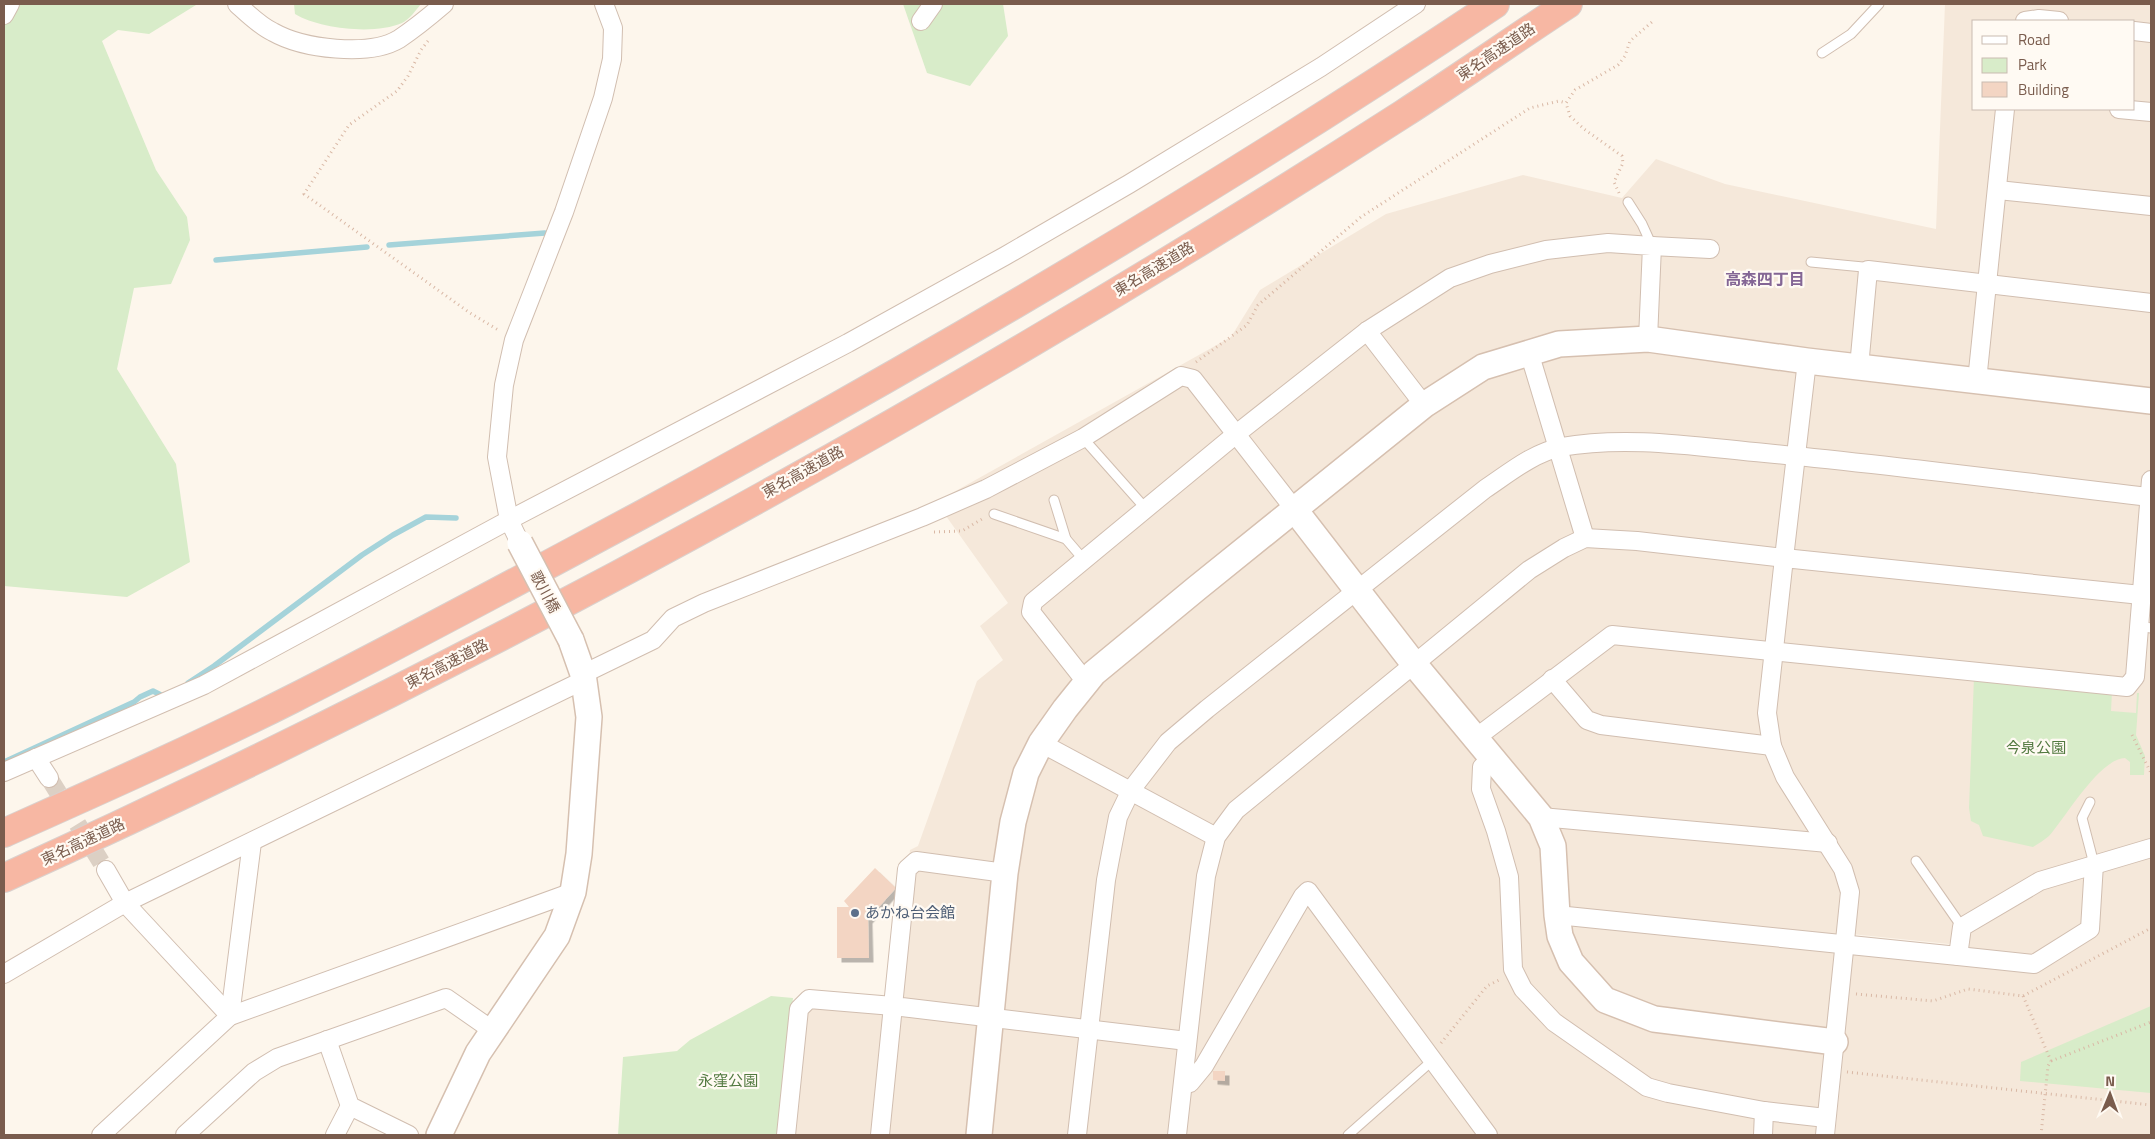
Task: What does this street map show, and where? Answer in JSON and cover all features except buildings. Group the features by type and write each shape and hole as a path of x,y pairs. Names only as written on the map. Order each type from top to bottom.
{"highway":[{"path":"4,833 88,796 289,700 470,607 867,391 1134,235 1387,75 1495,4"},
{"name":"東名高速道路","path":"4,878 108,831 322,728 699,531 879,430 1167,261 1404,113 1568,4"}],"street":[{"path":"4,16 10,4"},
{"path":"237,4 273,33 311,46 342,49 373,48 398,40 440,7"},
{"path":"520,543 509,520 497,457 504,385 514,340 564,212 603,98 612,59 613,36 613,28 604,4"},
{"path":"921,21 933,4"},
{"path":"4,772 204,684 509,520 848,343 1005,256 1129,184 1321,66 1416,4"},
{"path":"2032,20 2049,20"},
{"path":"2135,31 2151,33"},
{"path":"1977,380 2005,110"},
{"path":"2130,110 2151,112"},
{"path":"1998,190 2151,206"},
{"path":"1086,682 1032,612 1033,602 1235,435 1367,331 1450,278 1490,264 1546,250 1608,243 1710,249"},
{"path":"1648,339 1652,246"},
{"path":"1859,366 1868,270 2151,303"},
{"path":"1367,331 1424,405"},
{"path":"979,1135 1005,873 1013,822 1024,782 1041,743 1086,682 1197,588 1424,405 1483,368 1559,344 1648,339 2151,401"},
{"path":"1529,352 1585,538"},
{"path":"1492,757 1482,767 1481,788 1509,877 1512,969 1523,989 1554,1022 1647,1087 1668,1094 1764,1111 1825,1127 1841,992 1850,892 1843,869 1785,777 1772,746 1767,713 1807,360"},
{"path":"4,974 125,903 584,677 653,640 673,618 922,517 1028,469 1083,438 1181,376 1193,379 1356,592 1541,817 1553,846 1560,936 1571,962 1605,1000 1654,1019 1835,1042"},
{"path":"1077,1135 1106,880 1118,817 1130,790 1168,742 1485,489 1525,462 1559,448 1601,441 1650,442 2150,488 2141,595 2145,627 2135,677 2127,687 1612,635 1477,737"},
{"path":"1177,1135 1206,876 1216,837 1236,810 1529,570 1564,548 1585,538 1637,541 2141,595"},
{"name":"歌川橋","path":"439,1135 478,1053 557,936 573,892 579,854 589,717 584,677 571,640 520,543"},
{"path":"1552,679 1587,720 1601,725 1772,746"},
{"path":"1041,743 1216,837"},
{"path":"36,758 48,778"},
{"path":"1541,817 1828,843"},
{"path":"230,1016 252,842"},
{"path":"1958,956 1962,927 2040,881 2151,848"},
{"path":"880,1135 907,869 916,861 1005,873"},
{"path":"1557,915 2034,964 2090,929 2094,864"},
{"path":"106,870 125,903 230,1016"},
{"path":"101,1135 230,1016 573,892"},
{"path":"1183,1084 1190,1083 1204,1066 1303,896 1308,892 1488,1135"},
{"path":"185,1135 254,1072 277,1058 446,998 492,1030"},
{"path":"786,1135 799,1009 809,999 893,1006 1187,1041"},
{"path":"327,1040 350,1106 409,1135"},
{"path":"335,1135 350,1106"},
{"path":"1763,1135 1764,1111"}],"lane":[{"path":"1822,53 1850,34 1878,4"},
{"path":"1628,202 1642,224 1652,246"},
{"path":"1811,262 1863,267 1868,270"},
{"path":"1083,438 1146,509"},
{"path":"1054,500 1066,539 1084,560"},
{"path":"994,514 1066,539"},
{"path":"2090,802 2082,818 2094,864"},
{"path":"1916,861 1962,927"},
{"path":"1348,1135 1431,1059"}],"path":[{"path":"440,7 441,22 421,50 408,76 397,90 348,125 304,194 470,313 514,340"},
{"path":"1566,103 1575,90 1618,65 1625,56 1630,41 1652,22"},
{"path":"1196,362 1247,325 1258,306 1361,218 1530,108 1559,101 1566,103"},
{"path":"1566,103 1570,116 1584,129 1622,156 1623,163 1614,182 1618,191 1628,202"},
{"path":"922,517 931,532 962,531 989,514 994,514"},
{"path":"2132,735 2151,773"},
{"path":"1841,992 1933,1001 1968,990 2023,996 2151,928"},
{"path":"1431,1059 1486,986 1497,980 1506,983"},
{"path":"2023,996 2051,1061"},
{"path":"2041,1135 2048,1066 2051,1061 2151,1022"},
{"path":"1832,1070 2151,1105"}],"shaded area":[{"path":"1945,4 2151,4 2151,845 1961,923 1949,944 1841,933 1818,1135 787,1135 802,1010 810,1002 897,1000 910,850 918,846 977,681 1003,660 980,626 1008,603 936,502 1231,337 1260,290 1386,214 1523,175 1622,198 1656,159 1725,184 1936,229"},
{"path":"2151,853 2151,1135 1835,1135 1853,952 1960,960 1966,930 2043,886"}],"green space":[{"path":"4,4 196,5 149,34 118,30 102,41 156,170 187,217 190,240 171,284 134,288 117,369 176,464 190,562 127,597 4,586"},
{"path":"294,4 421,4 405,22 391,27 348,29 318,23 295,14"},
{"path":"903,4 1003,4 1008,36 970,86 927,73"},
{"name":"今泉公園","path":"1974,677 2112,691 2111,711 2136,713 2137,693 2139,693 2136,735 2145,756 2144,775 2130,775 2130,762 2125,758 2115,761 2094,778 2049,836 2033,847 1983,836 1979,825 1971,821 1969,808"},
{"name":"永窪公園","path":"771,996 793,998 777,1135 618,1135 623,1057 677,1051 690,1040"},
{"path":"2151,1006 2151,1093 2020,1081 2021,1062"}],"waterway":[{"path":"389,245 545,233"},
{"path":"216,260 367,247"},
{"path":"188,683 214,666 362,555 393,535 426,517 456,518"},
{"path":"4,762 134,702 153,691 163,696 167,694"}],"tunnel":[{"path":"49,778 106,870"}],"place":[{"name":"あかね台会館","path":"855,913"}],"district":[{"name":"高森四丁目","path":"1765,279"}]}
